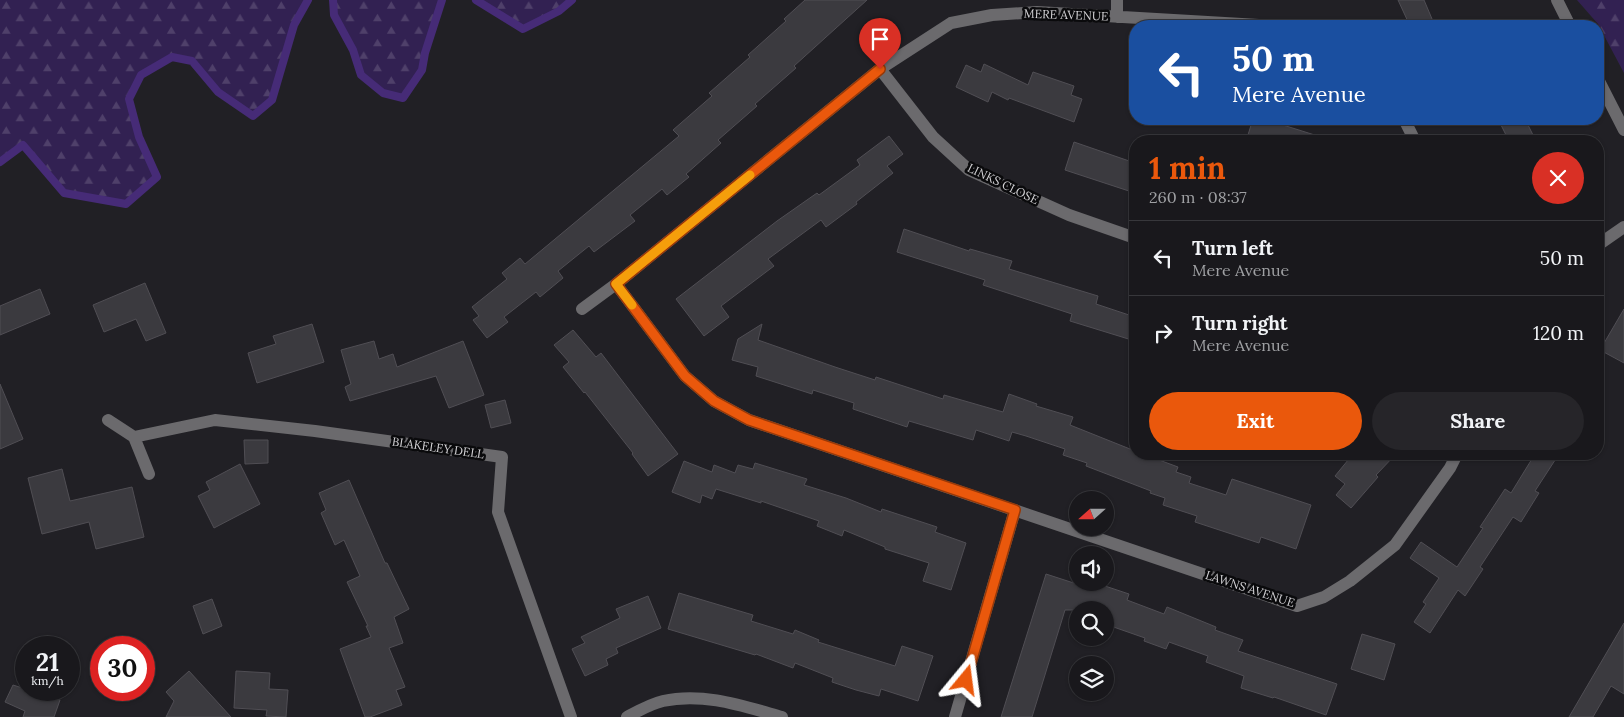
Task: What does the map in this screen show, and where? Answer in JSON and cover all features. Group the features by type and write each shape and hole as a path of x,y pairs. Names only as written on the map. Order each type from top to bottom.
{"street":[{"path":"1117,0 1117,17"},
{"path":"1557,0 1567,20"},
{"name":"MERE AVENUE","path":"582,309 616,284 880,69 951,23 992,15 1037,12 1170,20"},
{"name":"LINKS CLOSE","path":"880,69 933,137 969,170 1069,215 1129,236"},
{"path":"1604,91 1624,130"},
{"path":"1604,241 1624,227"},
{"path":"616,284 685,376 714,401 749,420 1015,510 955,717"},
{"path":"108,420 134,437 149,474"},
{"name":"BLAKELEY DELL","path":"134,437 215,420 324,432 502,457 498,512 572,717"},
{"name":"LAWNS AVENUE","path":"1015,510 1297,606 1324,597 1350,582 1395,545 1417,516 1454,460"},
{"path":"627,717 661,702 686,698 733,702 782,717"}],"green space":[{"path":"0,0 308,0 294,25 272,100 253,116 218,92 192,61 172,57 141,75 129,100 139,137 157,177 126,204 64,193 23,146 0,162"},
{"path":"333,0 442,0 425,53 422,70 403,98 383,93 361,75 353,50 334,15"},
{"path":"476,0 572,0 559,11 523,29"},
{"path":"1577,0 1624,0 1624,73 1604,35 1604,20 1594,20"}],"building":[{"path":"805,0 867,0 794,66 796,68 755,104 757,106 718,140 721,143 686,174 689,177 667,195 662,189 630,215 635,221 594,252 589,246 558,271 563,278 540,297 536,292 504,317 508,322 487,338 473,320 479,316 472,307 507,279 502,273 520,258 525,264 679,136 673,130 712,96 709,93 750,57 748,55 786,21 784,19"},
{"path":"1398,0 1424,0 1432,20 1407,20"},
{"path":"984,64 1028,85 1033,72 1074,86 1071,95 1082,99 1074,122 1009,98 1008,100 992,92 988,102 956,87 966,65 981,72"},
{"path":"1251,125 1283,125 1315,135 1248,135"},
{"path":"1501,125 1528,125 1533,135 1506,135"},
{"path":"889,136 903,154 887,166 893,173 856,202 857,204 826,227 821,220 768,259 774,266 721,306 729,317 704,336 676,299 777,221 817,193 819,195 860,165 857,160"},
{"path":"1074,142 1129,161 1129,191 1065,170"},
{"path":"904,229 969,251 970,249 1012,261 1009,269 1098,296 1096,304 1129,315 1129,339 1070,321 1072,314 983,285 985,280 897,252"},
{"path":"145,283 166,333 146,341 136,319 104,332 93,305"},
{"path":"40,289 50,314 0,335 0,306"},
{"path":"1624,309 1624,363 1604,352 1604,343"},
{"path":"312,324 324,362 257,383 248,353 276,344 273,336"},
{"path":"762,324 758,340 875,380 876,377 943,399 944,395 1003,412 1009,394 1037,404 1036,406 1073,417 1070,425 1129,449 1129,460 1159,460 1178,467 1176,472 1191,477 1189,483 1226,495 1232,479 1311,505 1296,549 1261,537 1259,543 1195,522 1197,516 1163,505 1165,498 1086,466 1087,463 1063,455 1065,449 1026,436 1012,432 1009,441 976,430 973,440 909,421 907,427 853,409 854,403 813,390 812,394 756,376 758,367 732,360 738,339"},
{"path":"573,330 596,357 601,353 678,454 648,476 633,453 563,367 569,362 554,345"},
{"path":"374,341 379,359 393,354 397,367 463,341 484,395 449,408 436,376 350,401 345,387 351,384 341,350"},
{"path":"0,384 23,439 0,449"},
{"path":"505,400 511,423 491,428 485,405"},
{"path":"244,440 268,440 268,463 245,464"},
{"path":"1348,460 1390,460 1376,475 1378,477 1351,508 1336,495 1345,484 1335,476"},
{"path":"1531,460 1555,460 1535,491 1539,493 1521,522 1513,517 1480,567 1483,569 1465,596 1458,590 1430,633 1414,622 1426,604 1423,602 1439,578 1410,558 1421,542 1457,567 1483,528 1480,527 1505,489 1511,493"},
{"path":"684,461 712,472 714,465 735,473 738,465 753,469 755,463 807,479 804,485 846,498 881,512 882,509 937,527 935,532 966,543 951,590 923,581 929,563 885,549 885,547 844,530 842,536 817,526 819,521 761,501 761,503 716,489 712,499 702,495 700,503 672,492"},
{"path":"240,464 260,504 214,528 198,496 210,490 206,482"},
{"path":"62,469 70,501 132,487 144,537 96,549 89,522 42,534 28,478"},
{"path":"349,480 385,563 387,563 409,609 394,617 403,643 389,648 405,687 396,690 402,705 370,717 365,717 340,649 371,637 366,626 368,626 347,582 360,576 344,540 335,545 321,513 326,510 319,493"},
{"path":"1046,574 1069,581 1069,591 1114,591 1114,589 1129,594 1127,600 1164,614 1167,607 1216,627 1215,630 1243,640 1238,651 1337,684 1326,715 1241,688 1244,676 1206,662 1208,656 1169,642 1166,649 1144,641 1145,638 1114,627 1114,601 1069,601 1069,610 1065,610 1032,717 1001,717"},
{"path":"679,593 753,615 751,621 793,634 795,630 819,640 818,642 895,666 902,646 933,656 918,701 881,689 879,696 856,690 832,682 833,678 795,663 793,668 756,654 668,629"},
{"path":"648,596 661,628 616,648 618,653 606,659 608,665 585,676 572,649 585,643 581,637 620,618 616,609"},
{"path":"212,599 222,626 203,634 193,606"},
{"path":"1624,623 1624,694 1611,686 1593,717 1569,717"},
{"path":"1362,634 1395,644 1384,680 1351,669"},
{"path":"189,671 231,717 166,717 174,701 166,692"},
{"path":"236,671 270,673 269,689 288,690 286,717 266,716 267,710 234,708"},
{"path":"13,685 15,686 15,701 60,701 54,717 23,717 25,711 5,702"}],"waterway":[{"path":"0,162 23,145 64,193 126,204 157,177 139,137 129,99 141,75 172,57 192,61 218,92 253,116 272,100 294,25 308,0"},
{"path":"333,0 334,15 353,50 361,75 383,93 403,98 422,70 425,53 442,0"},
{"path":"476,0 523,29 559,11 572,0"}],"slow traffic":[{"path":"632,305 616,284 750,175"}],"route":[{"path":"880,69 616,284 685,376 714,401 749,420 1015,510 966,680"}]}
